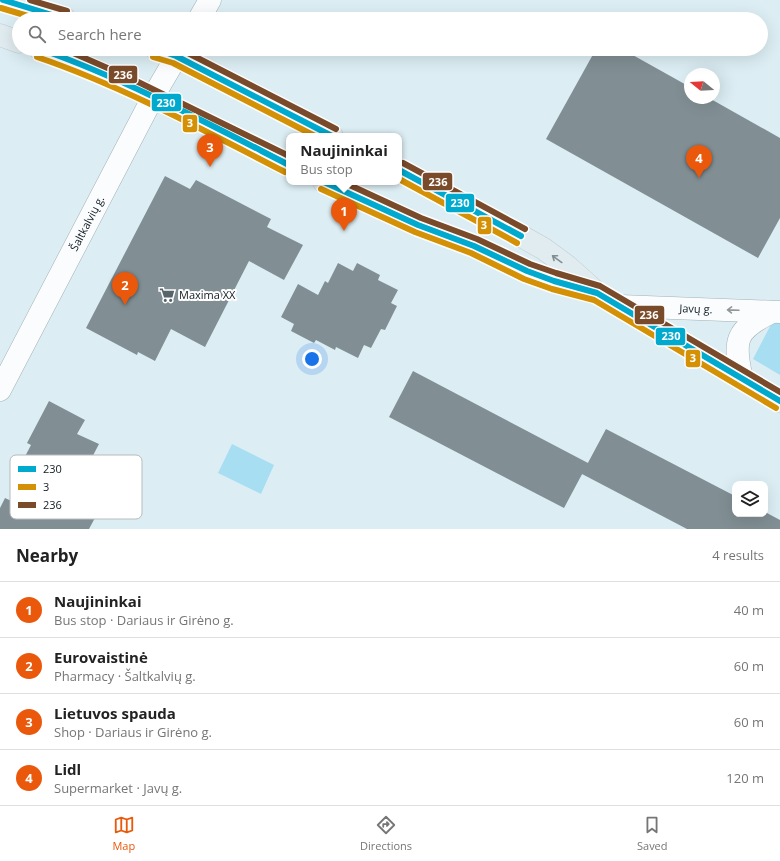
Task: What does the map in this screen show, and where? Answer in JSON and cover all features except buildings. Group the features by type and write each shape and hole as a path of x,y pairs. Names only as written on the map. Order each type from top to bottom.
{"main road":[{"path":"3,0 42,12"},
{"path":"0,35 12,39"},
{"path":"60,56 193,116 286,163"},
{"path":"185,56 326,133"},
{"path":"402,172 494,220 544,249 567,266 597,293 780,401"},
{"path":"331,185 418,225 474,246 554,281 597,293"}],"street":[{"path":"203,12 210,0"},
{"name":"Šaltkalvių g.","path":"0,390 153,97 177,56"},
{"name":"Javų g.","path":"620,306 776,312"},
{"name":"Javų g.","path":"742,379 737,345 741,335 753,321 776,312"}],"shaded area":[{"path":"780,307 780,375 753,359"},
{"path":"232,444 274,465 261,494 218,473"}],"transit line":[{"name":"230","path":"3,0 42,12"},
{"name":"236","path":"30,0 67,11"},
{"name":"3","path":"1,8 14,12"},
{"name":"230","path":"59,56 135,88 286,163"},
{"name":"236","path":"80,56 128,77 286,155"},
{"name":"230","path":"176,56 326,133"},
{"name":"236","path":"194,56 336,129"},
{"name":"3","path":"37,57 132,95 285,172"},
{"name":"3","path":"153,57 173,63 309,133"},
{"name":"236","path":"403,163 525,229"},
{"name":"230","path":"402,172 521,236"},
{"name":"3","path":"402,181 517,243"},
{"name":"230","path":"331,185 418,225 474,246 527,271 554,281 597,293 780,401"},
{"name":"236","path":"350,185 421,218 477,239 530,264 600,286 780,392"},
{"name":"3","path":"321,189 415,232 471,253 524,279 552,289 594,300 776,408"}],"place":[{"name":"Lietuvos spauda","path":"210,167"},
{"name":"Lidl","path":"699,178"},
{"name":"Naujininkai","path":"344,231"},
{"name":"Maxima XX","path":"167,295"},
{"name":"Eurovaistinė","path":"125,305"}]}
